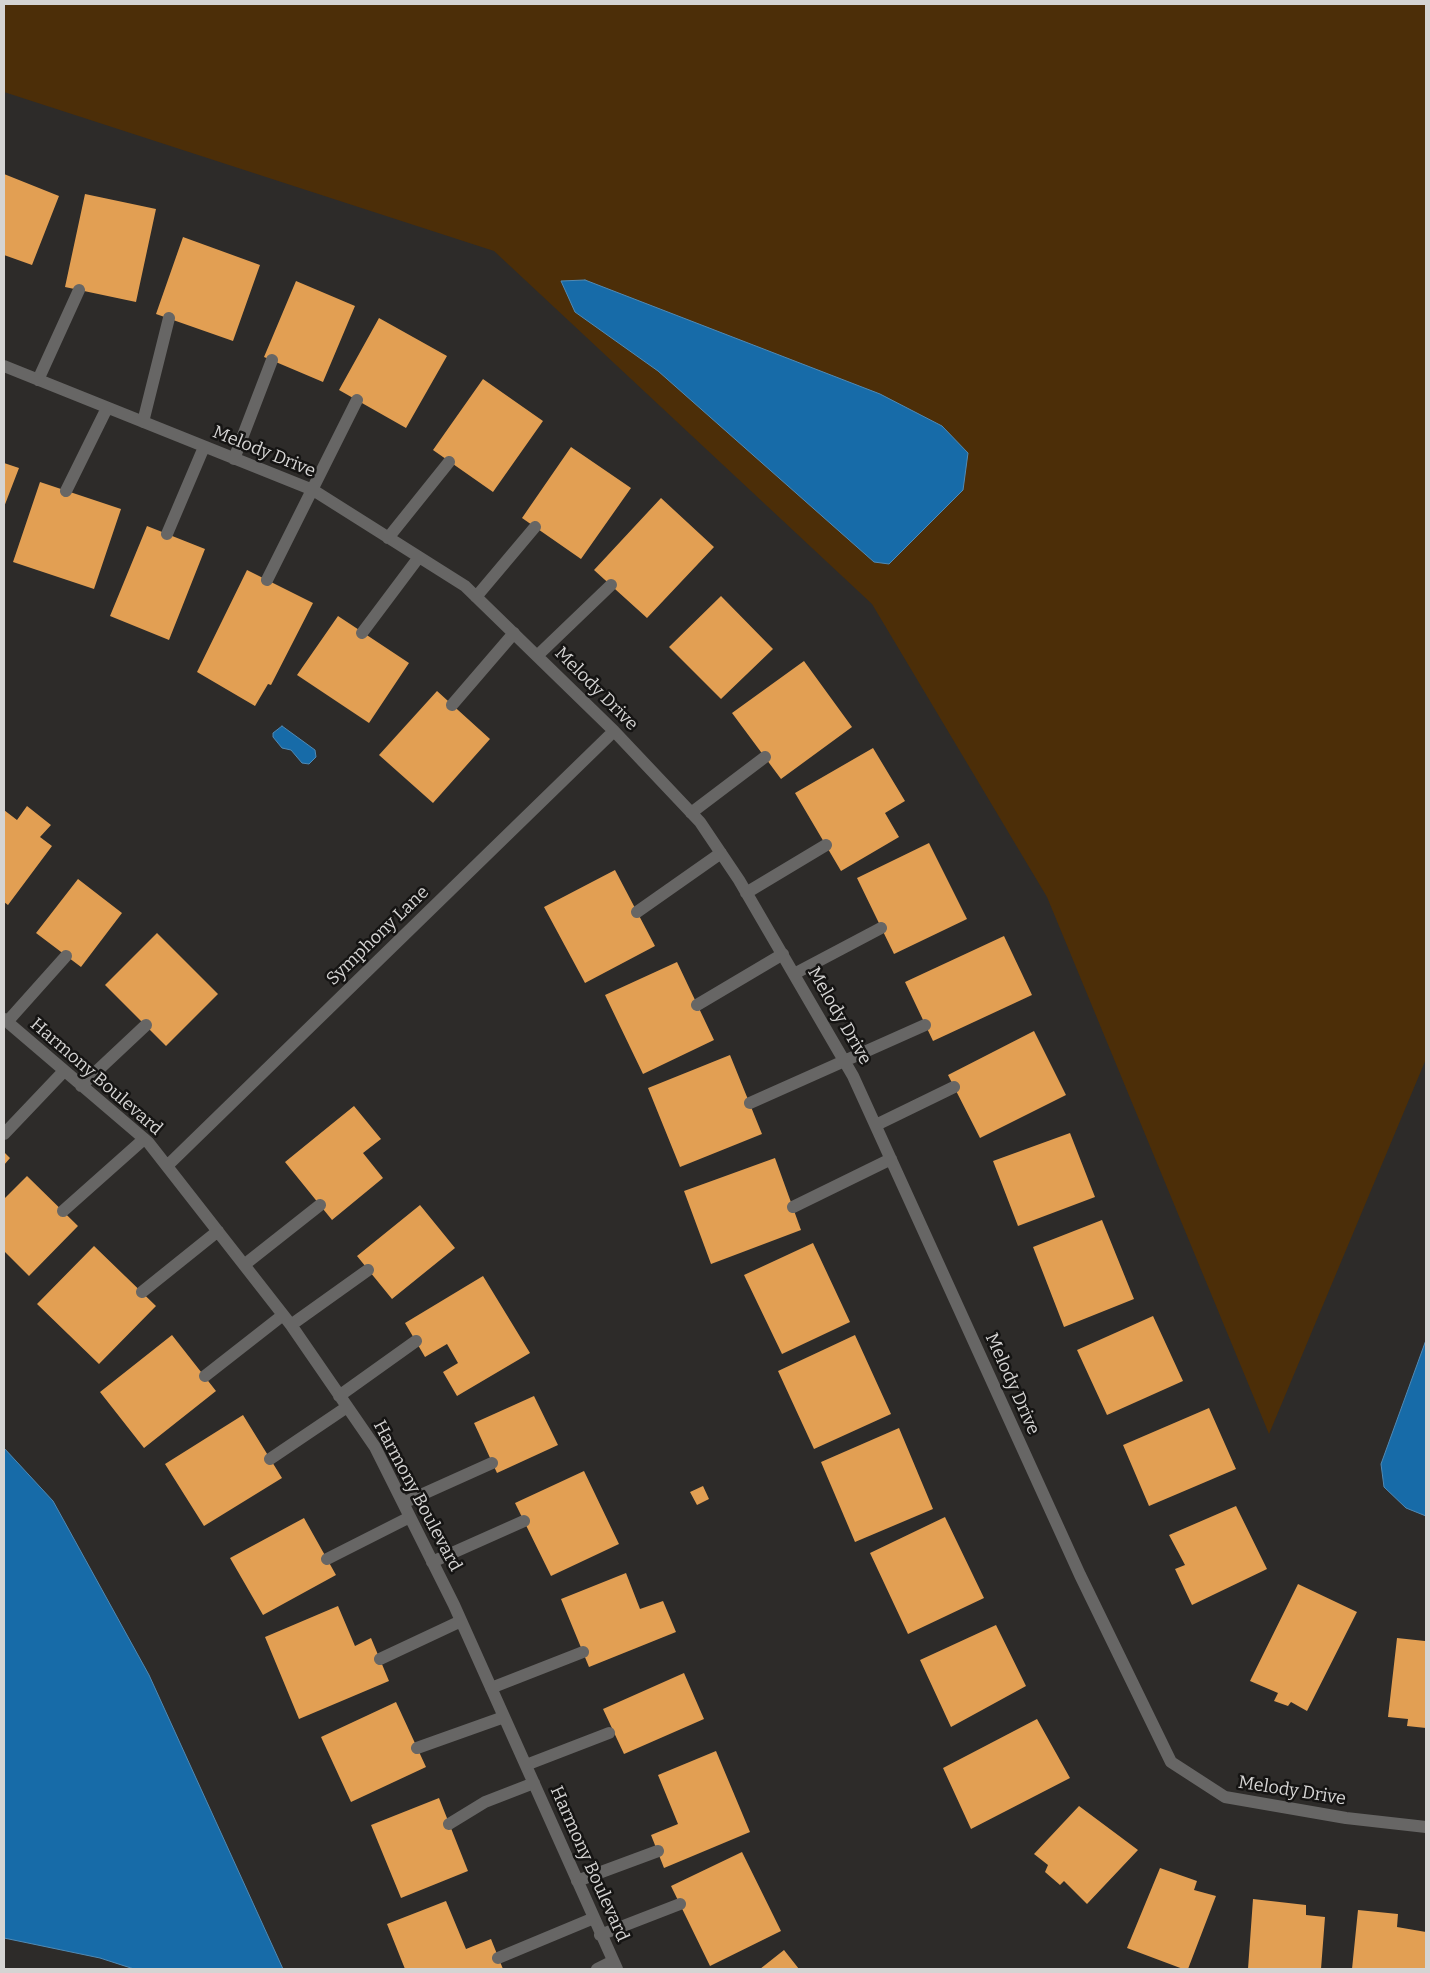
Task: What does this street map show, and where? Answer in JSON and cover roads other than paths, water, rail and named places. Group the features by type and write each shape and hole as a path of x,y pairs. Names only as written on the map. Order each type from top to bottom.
{"street":[{"path":"38,380 80,290"},
{"path":"144,422 169,318"},
{"path":"234,459 272,360"},
{"name":"Melody Drive","path":"4,366 313,490 465,586 614,731 700,822 721,852 783,954 853,1076 1080,1575 1171,1762 1225,1798 1346,1818 1426,1827"},
{"path":"267,580 357,400"},
{"path":"66,491 107,408"},
{"path":"167,534 204,447"},
{"path":"388,538 449,462"},
{"path":"476,597 536,527"},
{"path":"362,633 419,557"},
{"path":"537,656 610,585"},
{"path":"452,705 514,633"},
{"name":"Symphony Lane","path":"167,1166 614,731"},
{"path":"692,813 765,758"},
{"path":"746,893 826,845"},
{"path":"637,912 721,852"},
{"path":"794,974 881,928"},
{"path":"697,1005 783,954"},
{"path":"5,1020 66,956"},
{"name":"Harmony Boulevard","path":"5,1020 144,1139 287,1320 375,1447 461,1621 615,1965"},
{"path":"81,1086 146,1025"},
{"path":"750,1103 925,1025"},
{"path":"4,1134 64,1071"},
{"path":"876,1125 954,1087"},
{"path":"63,1211 144,1139"},
{"path":"793,1207 891,1159"},
{"path":"244,1265 320,1205"},
{"path":"142,1292 218,1231"},
{"path":"205,1376 287,1320 368,1270"},
{"path":"339,1396 416,1342"},
{"path":"270,1459 347,1407"},
{"path":"403,1503 492,1463"},
{"path":"327,1559 410,1517"},
{"path":"432,1562 524,1521"},
{"path":"380,1659 461,1621"},
{"path":"491,1688 582,1652"},
{"path":"418,1748 504,1717"},
{"path":"526,1765 609,1734"},
{"path":"449,1824 485,1802 534,1783"},
{"path":"577,1881 658,1851"},
{"path":"600,1935 680,1904"},
{"path":"498,1958 594,1918"},
{"path":"597,1969 615,1965"}],"water":[{"path":"585,280 880,394 942,426 968,453 963,490 889,564 874,562 658,371 575,312 561,281"},
{"path":"282,726 315,750 316,757 309,764 302,763 291,750 282,748 273,737 273,733"},
{"path":"1426,1340 1426,1516 1406,1508 1384,1487 1381,1464"},
{"path":"4,1448 53,1501 149,1675 283,1969 134,1969 100,1958 4,1938"}]}
